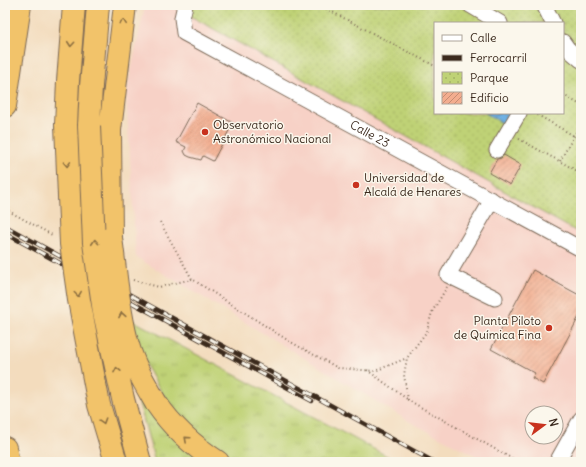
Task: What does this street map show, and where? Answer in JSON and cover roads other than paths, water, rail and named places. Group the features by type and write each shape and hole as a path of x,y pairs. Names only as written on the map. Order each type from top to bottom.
{"highway":[{"path":"5,21 9,5"},
{"path":"5,106 20,5"},
{"path":"74,5 66,125 71,244 79,300 98,405 116,462"},
{"path":"98,5 91,86 101,128 111,238 122,318 128,346 139,373 156,403 168,420 184,437 201,451 218,462"},
{"path":"110,5 94,243 104,312 123,399 140,462"},
{"path":"101,128 125,5"},
{"path":"5,448 8,462"}],"street":[{"name":"Calle 23","path":"185,5 182,18 184,33 581,249"},
{"path":"470,5 498,22"},
{"path":"544,5 552,22"},
{"path":"564,43 568,49 581,60"},
{"path":"497,150 518,114"},
{"path":"492,200 448,275 495,298"},
{"path":"558,462 581,418"}],"water":[{"path":"487,114 512,114 506,125"}],"railway":[{"path":"5,226 434,462"},
{"path":"5,233 312,401"}],"place":[{"name":"Observatorio Astronómico Nacional","path":"205,132"},
{"name":"Universidad de Alcalá de Henares","path":"356,185"},
{"name":"Planta Piloto de Química Fina","path":"549,328"}]}
